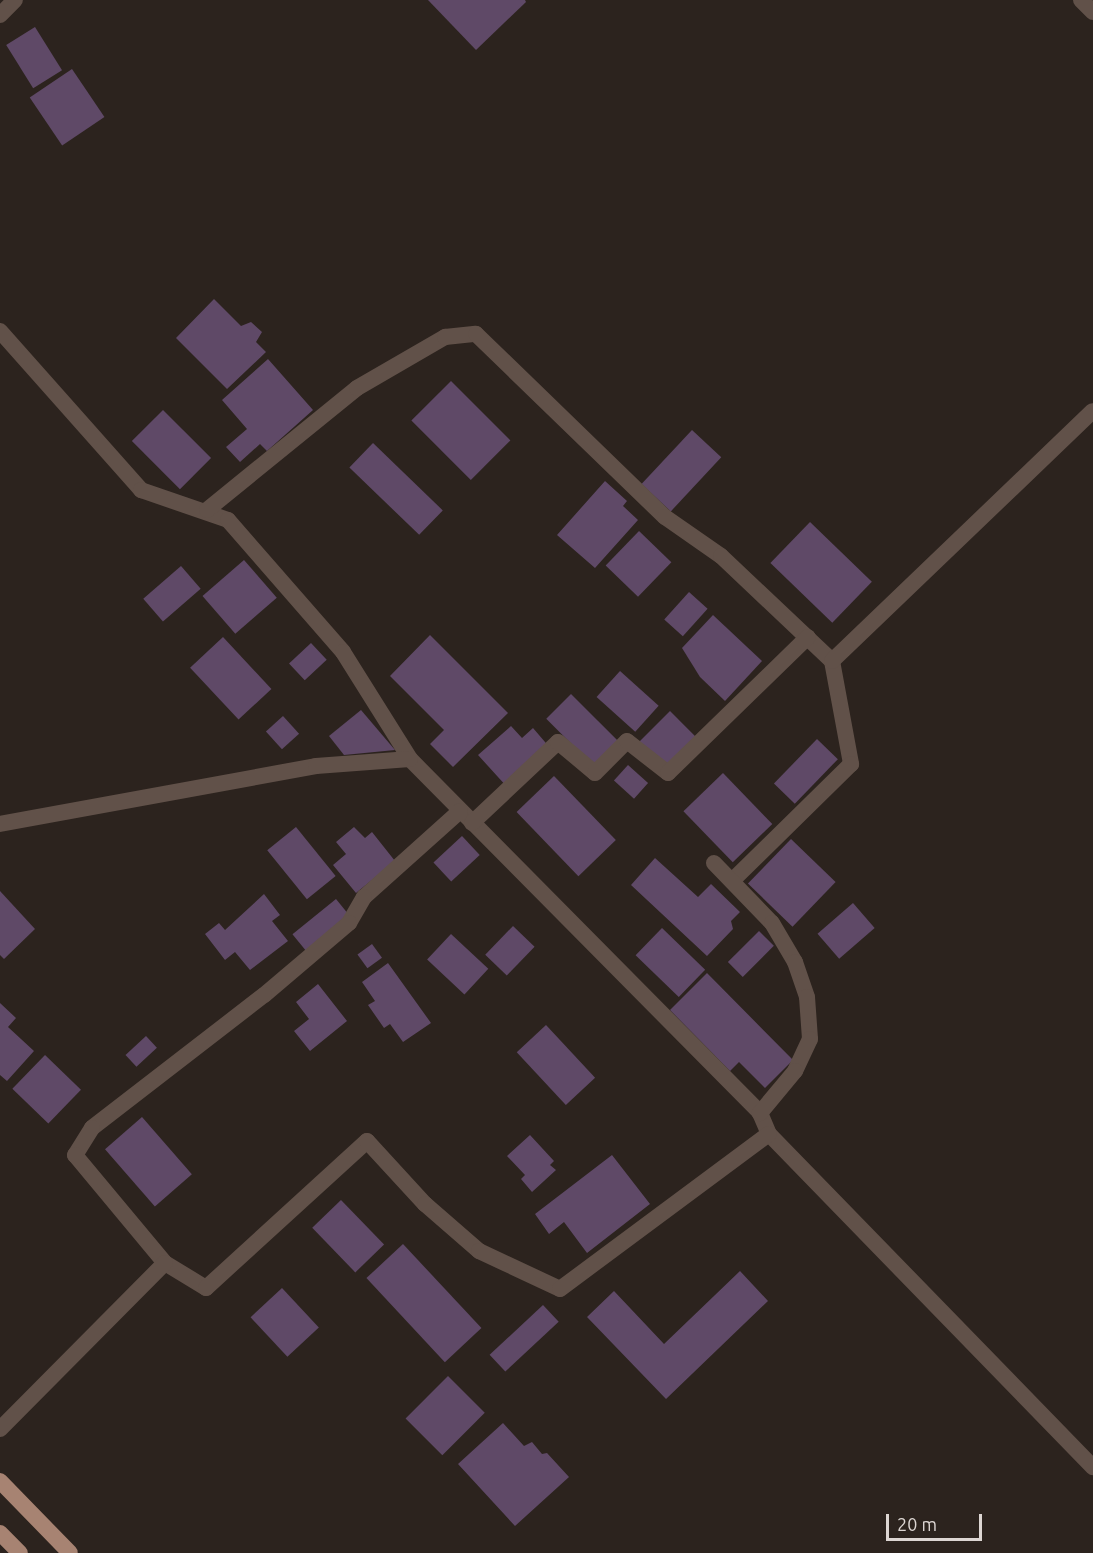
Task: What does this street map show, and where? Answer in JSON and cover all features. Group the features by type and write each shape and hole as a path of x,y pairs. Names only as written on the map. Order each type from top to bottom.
{"highway":[{"path":"0,1481 70,1553"},
{"path":"0,1533 20,1553"}],"street":[{"path":"0,15 15,0"},
{"path":"1081,0 1093,12"},
{"path":"0,331 141,490 207,510 228,520 343,652 410,759 760,1113 769,1134 1092,1465"},
{"path":"207,510 357,388 445,337 476,334 665,517 721,556 832,661 851,764 732,881"},
{"path":"832,661 1093,411"},
{"path":"769,1134 560,1289 479,1251 425,1204 367,1141 206,1288 165,1263 75,1155 92,1128 264,995 349,923 364,897 558,742 595,773 627,741 668,773 808,638"},
{"path":"0,824 316,766 410,759"},
{"path":"714,863 772,923 795,962 807,997 810,1039 795,1071 760,1113"},
{"path":"0,1429 165,1263"}],"building":[{"path":"428,0 525,0 526,2 476,50"},
{"path":"35,27 62,70 33,88 6,45"},
{"path":"72,69 104,117 62,146 30,98"},
{"path":"214,299 241,326 251,322 262,332 256,342 266,352 227,389 176,338"},
{"path":"268,359 313,410 267,451 260,444 240,462 226,447 247,429 222,400"},
{"path":"451,381 510,440 471,480 411,421"},
{"path":"163,410 211,458 180,489 132,441"},
{"path":"692,430 721,457 671,511 642,484"},
{"path":"373,443 443,510 419,535 349,467"},
{"path":"605,481 627,501 623,506 638,520 595,568 557,535"},
{"path":"810,522 872,582 832,623 770,563"},
{"path":"639,531 671,562 638,597 606,566"},
{"path":"244,560 277,598 235,634 202,596"},
{"path":"181,566 201,589 163,621 143,599"},
{"path":"689,592 708,609 683,636 664,619"},
{"path":"713,615 762,661 725,701 700,677 682,648"},
{"path":"430,635 508,713 453,767 430,744 444,730 390,676"},
{"path":"223,637 271,689 239,720 190,668"},
{"path":"311,643 327,660 305,680 289,663"},
{"path":"620,671 659,706 635,732 597,697"},
{"path":"571,694 623,746 599,771 546,719"},
{"path":"361,710 395,750 344,755 329,736"},
{"path":"670,711 696,737 663,770 637,744"},
{"path":"283,716 299,734 282,749 266,731"},
{"path":"511,726 522,738 533,728 551,749 508,788 478,755"},
{"path":"817,739 838,759 795,804 774,784"},
{"path":"628,765 648,783 634,799 614,781"},
{"path":"723,773 772,824 733,862 683,811"},
{"path":"554,776 616,840 578,876 517,812"},
{"path":"296,827 336,876 307,899 267,850"},
{"path":"354,827 365,838 372,832 395,861 356,893 333,865 346,854 336,842"},
{"path":"462,836 480,855 451,882 433,863"},
{"path":"791,839 836,882 793,927 748,884"},
{"path":"655,858 698,897 711,884 740,912 731,921 733,929 707,956 631,885"},
{"path":"0,891 35,929 4,959 0,955"},
{"path":"264,894 280,915 272,921 288,941 250,970 235,952 225,960 205,934 219,923 225,930"},
{"path":"336,899 349,915 306,951 292,934"},
{"path":"853,903 875,928 839,959 818,934"},
{"path":"513,926 535,947 507,976 485,955"},
{"path":"662,928 705,970 679,997 636,955"},
{"path":"759,931 774,946 743,977 728,962"},
{"path":"451,934 488,969 464,994 427,960"},
{"path":"372,944 382,958 367,968 357,955"},
{"path":"388,963 431,1023 403,1042 390,1024 384,1028 368,1005 375,1001 362,982"},
{"path":"707,973 793,1060 765,1088 739,1062 730,1071 670,1010"},
{"path":"318,984 347,1021 310,1051 294,1031 309,1019 296,1002"},
{"path":"0,1003 16,1018 8,1027 34,1051 7,1081 0,1075"},
{"path":"546,1025 595,1078 566,1105 517,1052"},
{"path":"146,1036 157,1048 136,1067 126,1055"},
{"path":"45,1055 81,1090 48,1124 12,1089"},
{"path":"142,1117 192,1174 155,1207 105,1149"},
{"path":"530,1135 554,1161 550,1165 556,1170 532,1192 521,1179 525,1175 507,1156"},
{"path":"612,1155 650,1204 587,1253 564,1222 549,1234 535,1214"},
{"path":"341,1200 384,1245 355,1272 312,1228"},
{"path":"403,1244 481,1328 445,1362 366,1278"},
{"path":"740,1271 768,1301 666,1399 587,1317 614,1291 664,1344"},
{"path":"282,1288 319,1327 287,1357 251,1317"},
{"path":"543,1305 559,1322 505,1372 490,1355"},
{"path":"448,1376 485,1413 442,1455 406,1418"},
{"path":"503,1423 524,1446 532,1442 542,1454 547,1453 569,1477 515,1526 458,1464"}]}
